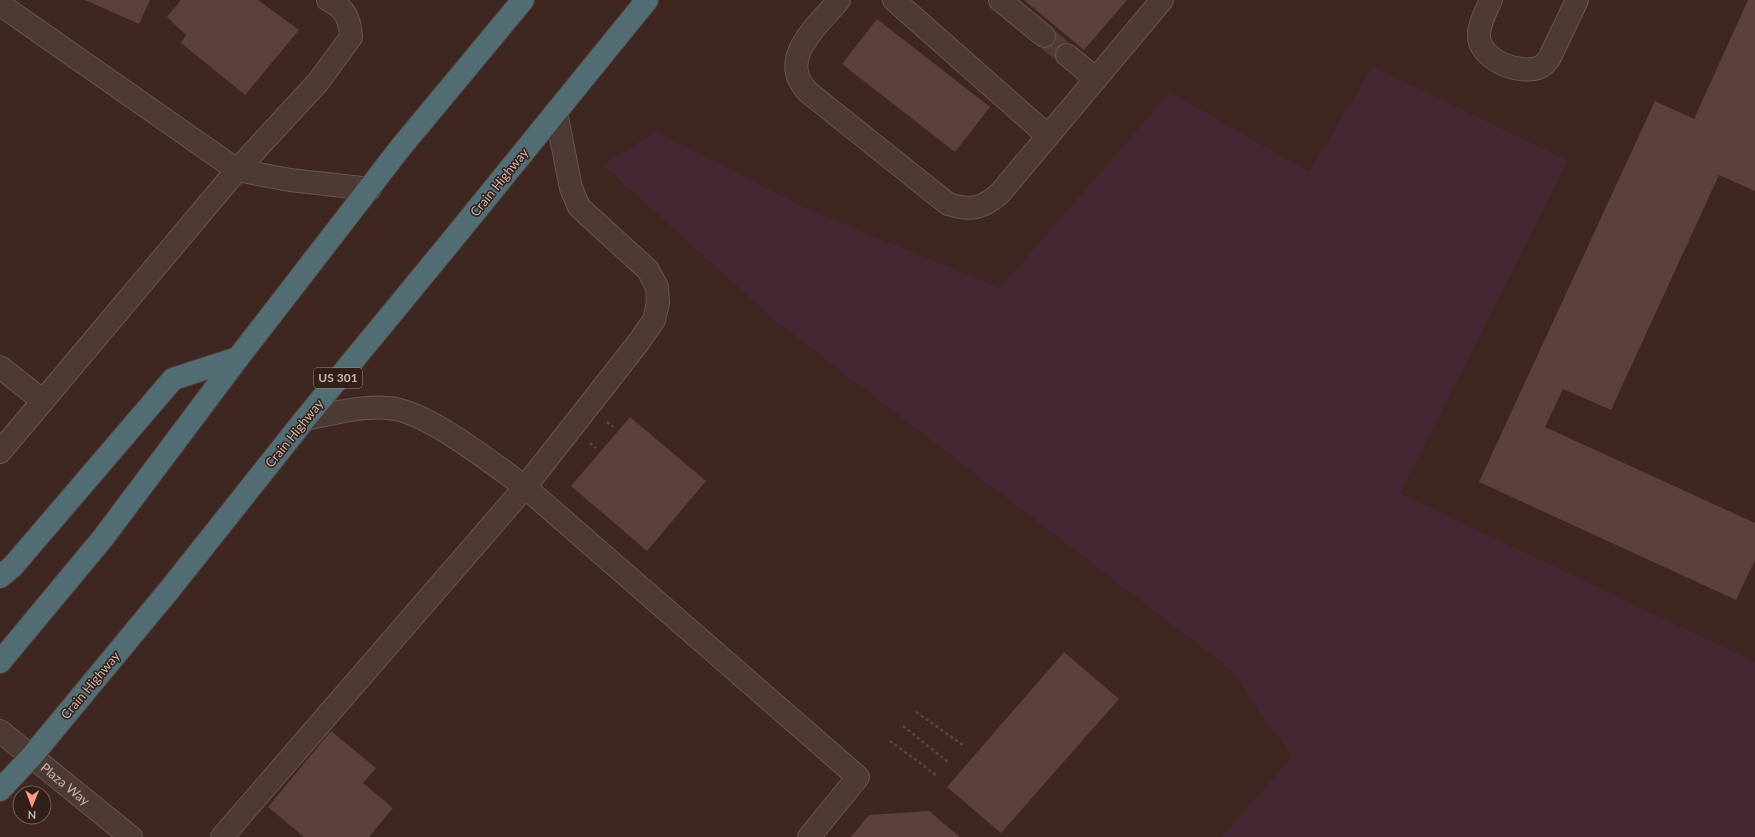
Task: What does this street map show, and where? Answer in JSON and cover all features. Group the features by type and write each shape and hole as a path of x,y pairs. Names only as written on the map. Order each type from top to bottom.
{"highway":[{"path":"0,662 103,538 238,358 401,147 523,0"},
{"name":"Crain Highway","path":"0,790 30,757 170,589 305,418 647,0"},
{"path":"0,577 13,566 173,379 238,358"}],"street":[{"path":"0,452 237,170 319,81 351,37 350,22 337,5 328,0"},
{"path":"840,0 801,46 795,65 796,76 800,84 948,204 969,208 980,206 991,201 1048,136 1162,0"},
{"path":"894,0 1048,136"},
{"path":"1000,0 1044,36"},
{"path":"1492,0 1479,29 1479,38 1482,47 1489,56 1498,62 1509,66 1534,68 1542,66 1549,59 1577,0"},
{"path":"0,7 2,5 237,170 290,180 370,189"},
{"path":"1067,55 1096,79"},
{"path":"222,837 525,487 638,343 654,320 658,303 657,287 648,270 579,207 571,188 556,112"},
{"path":"0,366 43,401"},
{"path":"305,418 369,409 389,408 406,412 436,426 479,453 525,487 858,777 809,837"},
{"name":"Plaza Way","path":"0,731 30,757 131,837"}],"path":[{"path":"916,712 962,745"},
{"path":"903,726 948,762"},
{"path":"890,741 936,775"}],"shaded area":[{"path":"1373,66 1568,161 1400,493 1755,662 1755,837 1221,837 1292,757 1230,669 773,319 603,165 656,131 803,207 1000,288 1170,92 1309,172"}],"building":[{"path":"85,0 150,0 139,24"},
{"path":"181,0 258,0 299,30 245,95 181,43 186,35 167,17"},
{"path":"1024,0 1127,0 1084,50"},
{"path":"1748,0 1755,0 1755,191 1719,175 1611,410 1563,389 1545,427 1755,523 1755,560 1736,600 1479,482 1655,101 1694,119"},
{"path":"877,19 990,107 955,152 842,64"},
{"path":"630,417 706,481 647,551 571,486"},
{"path":"1064,652 1119,699 1001,833 947,787"},
{"path":"331,731 376,768 363,783 393,808 369,837 304,837 268,807"},
{"path":"929,811 960,837 851,837 869,815"}],"tunnel":[{"path":"1044,36 1067,55"}]}
